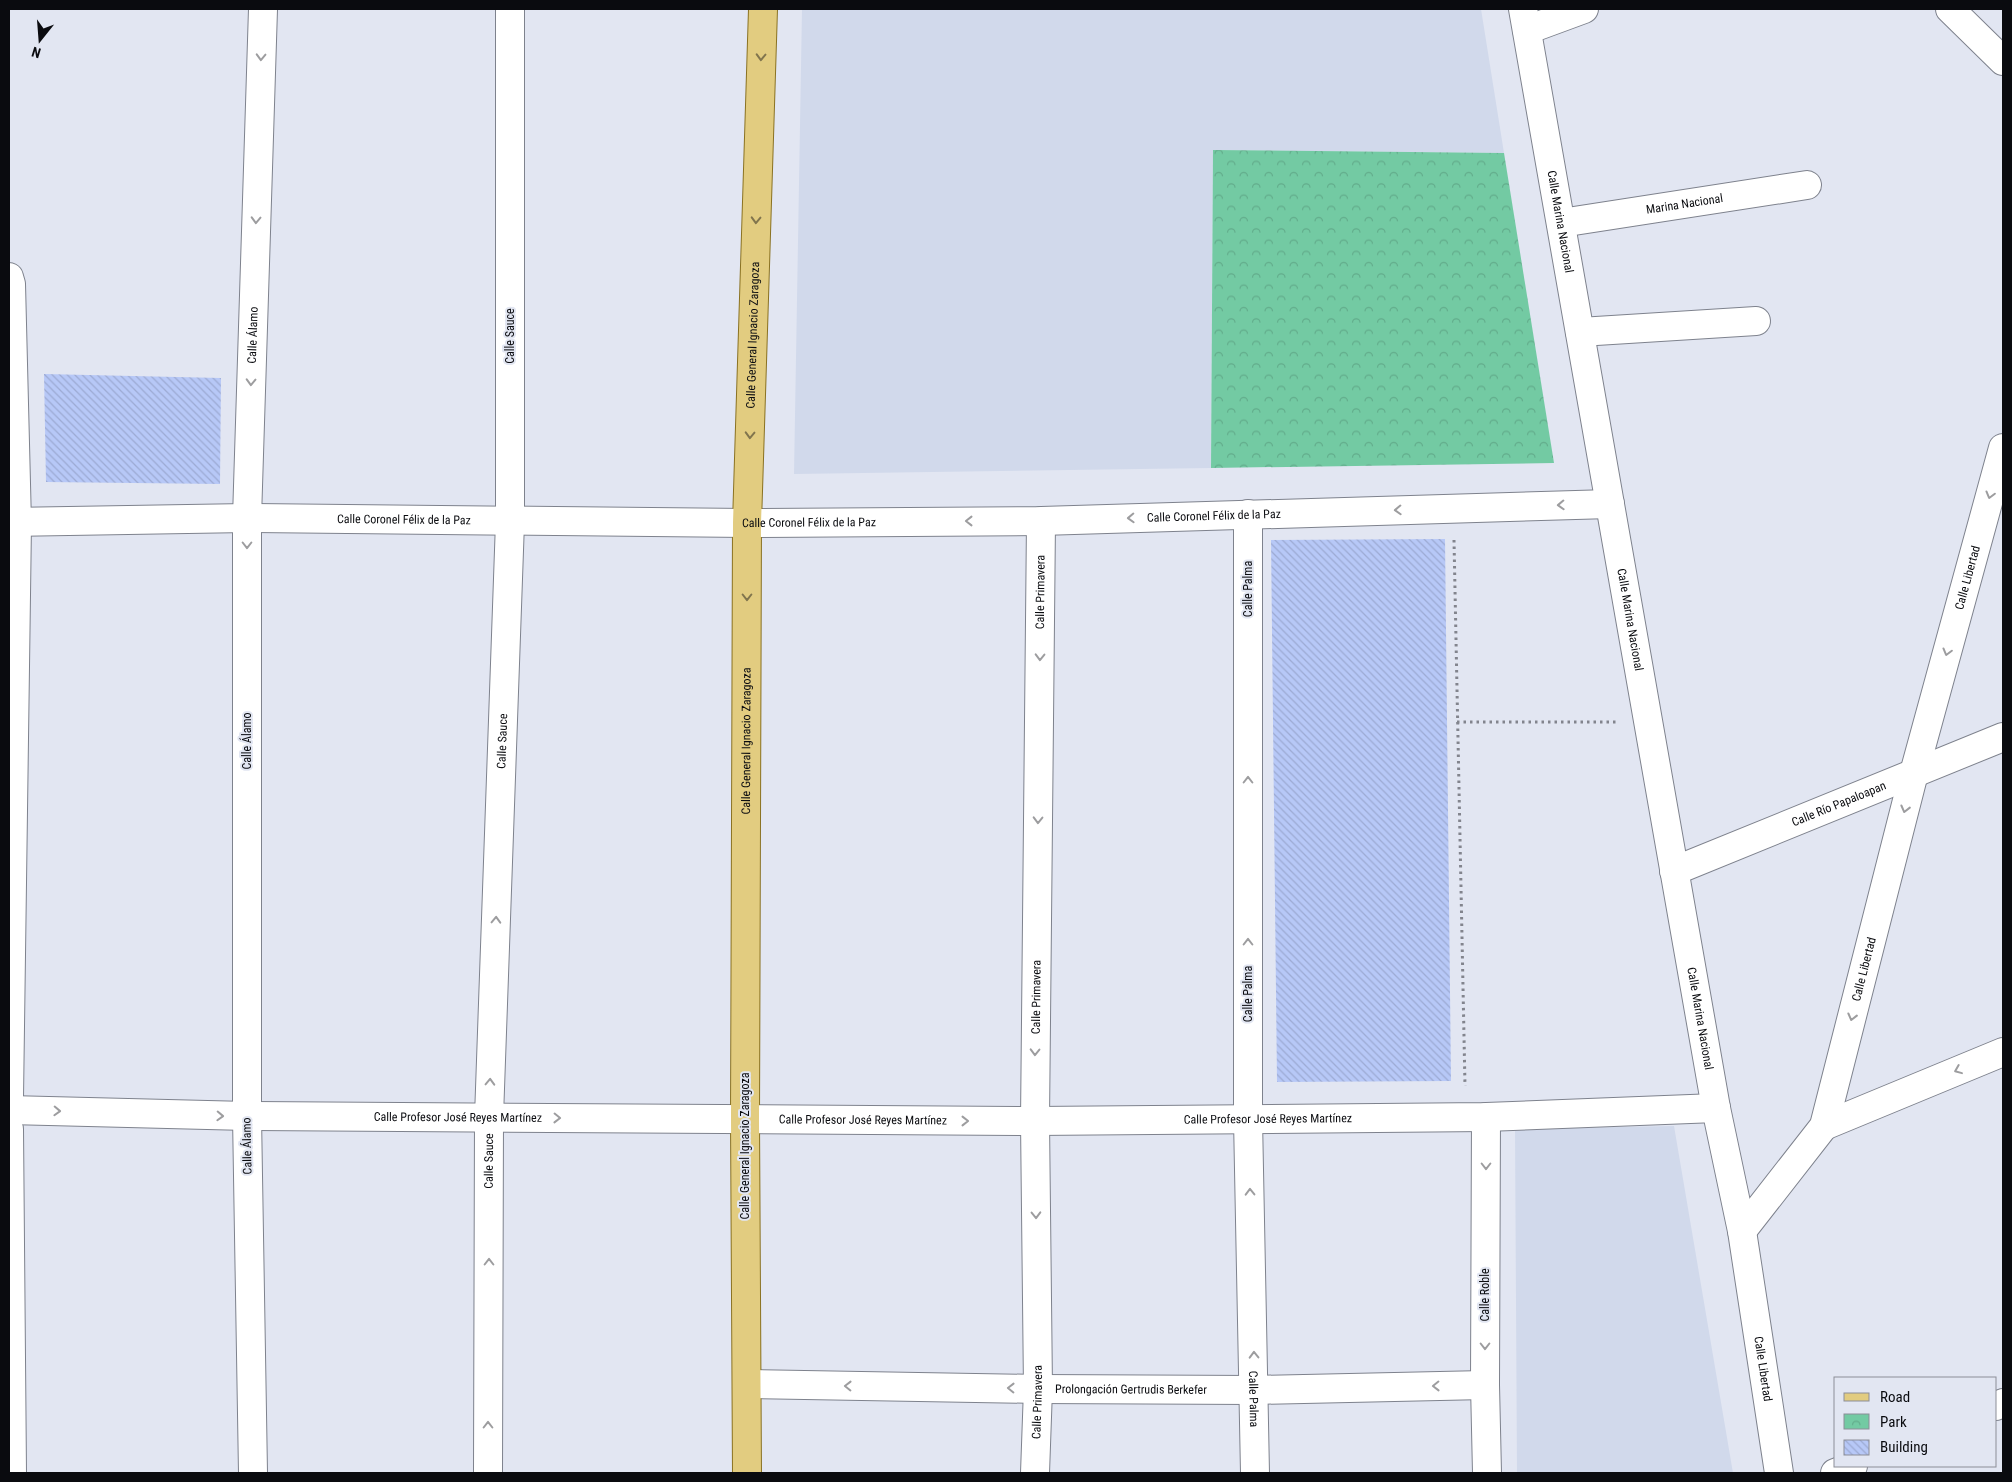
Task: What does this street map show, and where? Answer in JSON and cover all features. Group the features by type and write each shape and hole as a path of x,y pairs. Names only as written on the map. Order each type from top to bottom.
{"main road":[{"name":"Calle General Ignacio Zaragoza","path":"747,1473 748,1384 745,1120 747,523 763,9"}],"street":[{"name":"Calle Álamo","path":"253,1473 247,1116 247,518 263,9"},
{"name":"Calle Sauce","path":"488,1473 489,1117 510,522 510,9"},
{"path":"1525,20 1584,9"},
{"path":"1950,9 2003,62"},
{"name":"Calle Marina Nacional","path":"1525,20 1716,1108 1742,1231"},
{"name":"Marina Nacional","path":"1561,223 1807,185"},
{"path":"9,277 11,284 13,522 9,1098"},
{"path":"1580,332 1756,321"},
{"name":"Calle Libertad","path":"1779,1473 1742,1231 1824,1126 1914,774 2003,448"},
{"name":"Calle Coronel Félix de la Paz","path":"13,522 247,518 747,523 1041,521 1610,504"},
{"name":"Calle Palma","path":"1248,514 1248,1119 1255,1473"},
{"name":"Calle Primavera","path":"1035,1473 1038,1389 1034,1121 1041,521"},
{"name":"Calle Río Papaloapan","path":"1674,871 2003,737"},
{"path":"1824,1126 2003,1052"},
{"name":"Calle Profesor José Reyes Martínez","path":"9,1110 247,1116 1034,1121 1476,1117 1716,1108"},
{"name":"Calle Roble","path":"1476,1117 1487,1473"},
{"path":"9,1129 12,1473"},
{"name":"Prolongación Gertrudis Berkefer","path":"748,1384 1038,1389 1254,1390 1484,1385"},
{"path":"1835,1473 1850,1467"}],"path":[{"path":"1453,508 1457,722 1476,1117"},
{"path":"1457,722 1648,722"}],"shaded area":[{"path":"802,9 1481,9 1504,153 1213,150 1211,468 794,474"},
{"path":"1674,1126 1733,1473 1517,1473 1515,1129"}],"green space":[{"path":"1213,150 1504,153 1554,463 1211,468"}],"building":[{"path":"44,374 221,378 220,484 46,482"},
{"path":"1445,539 1451,1081 1277,1082 1271,540"}]}
